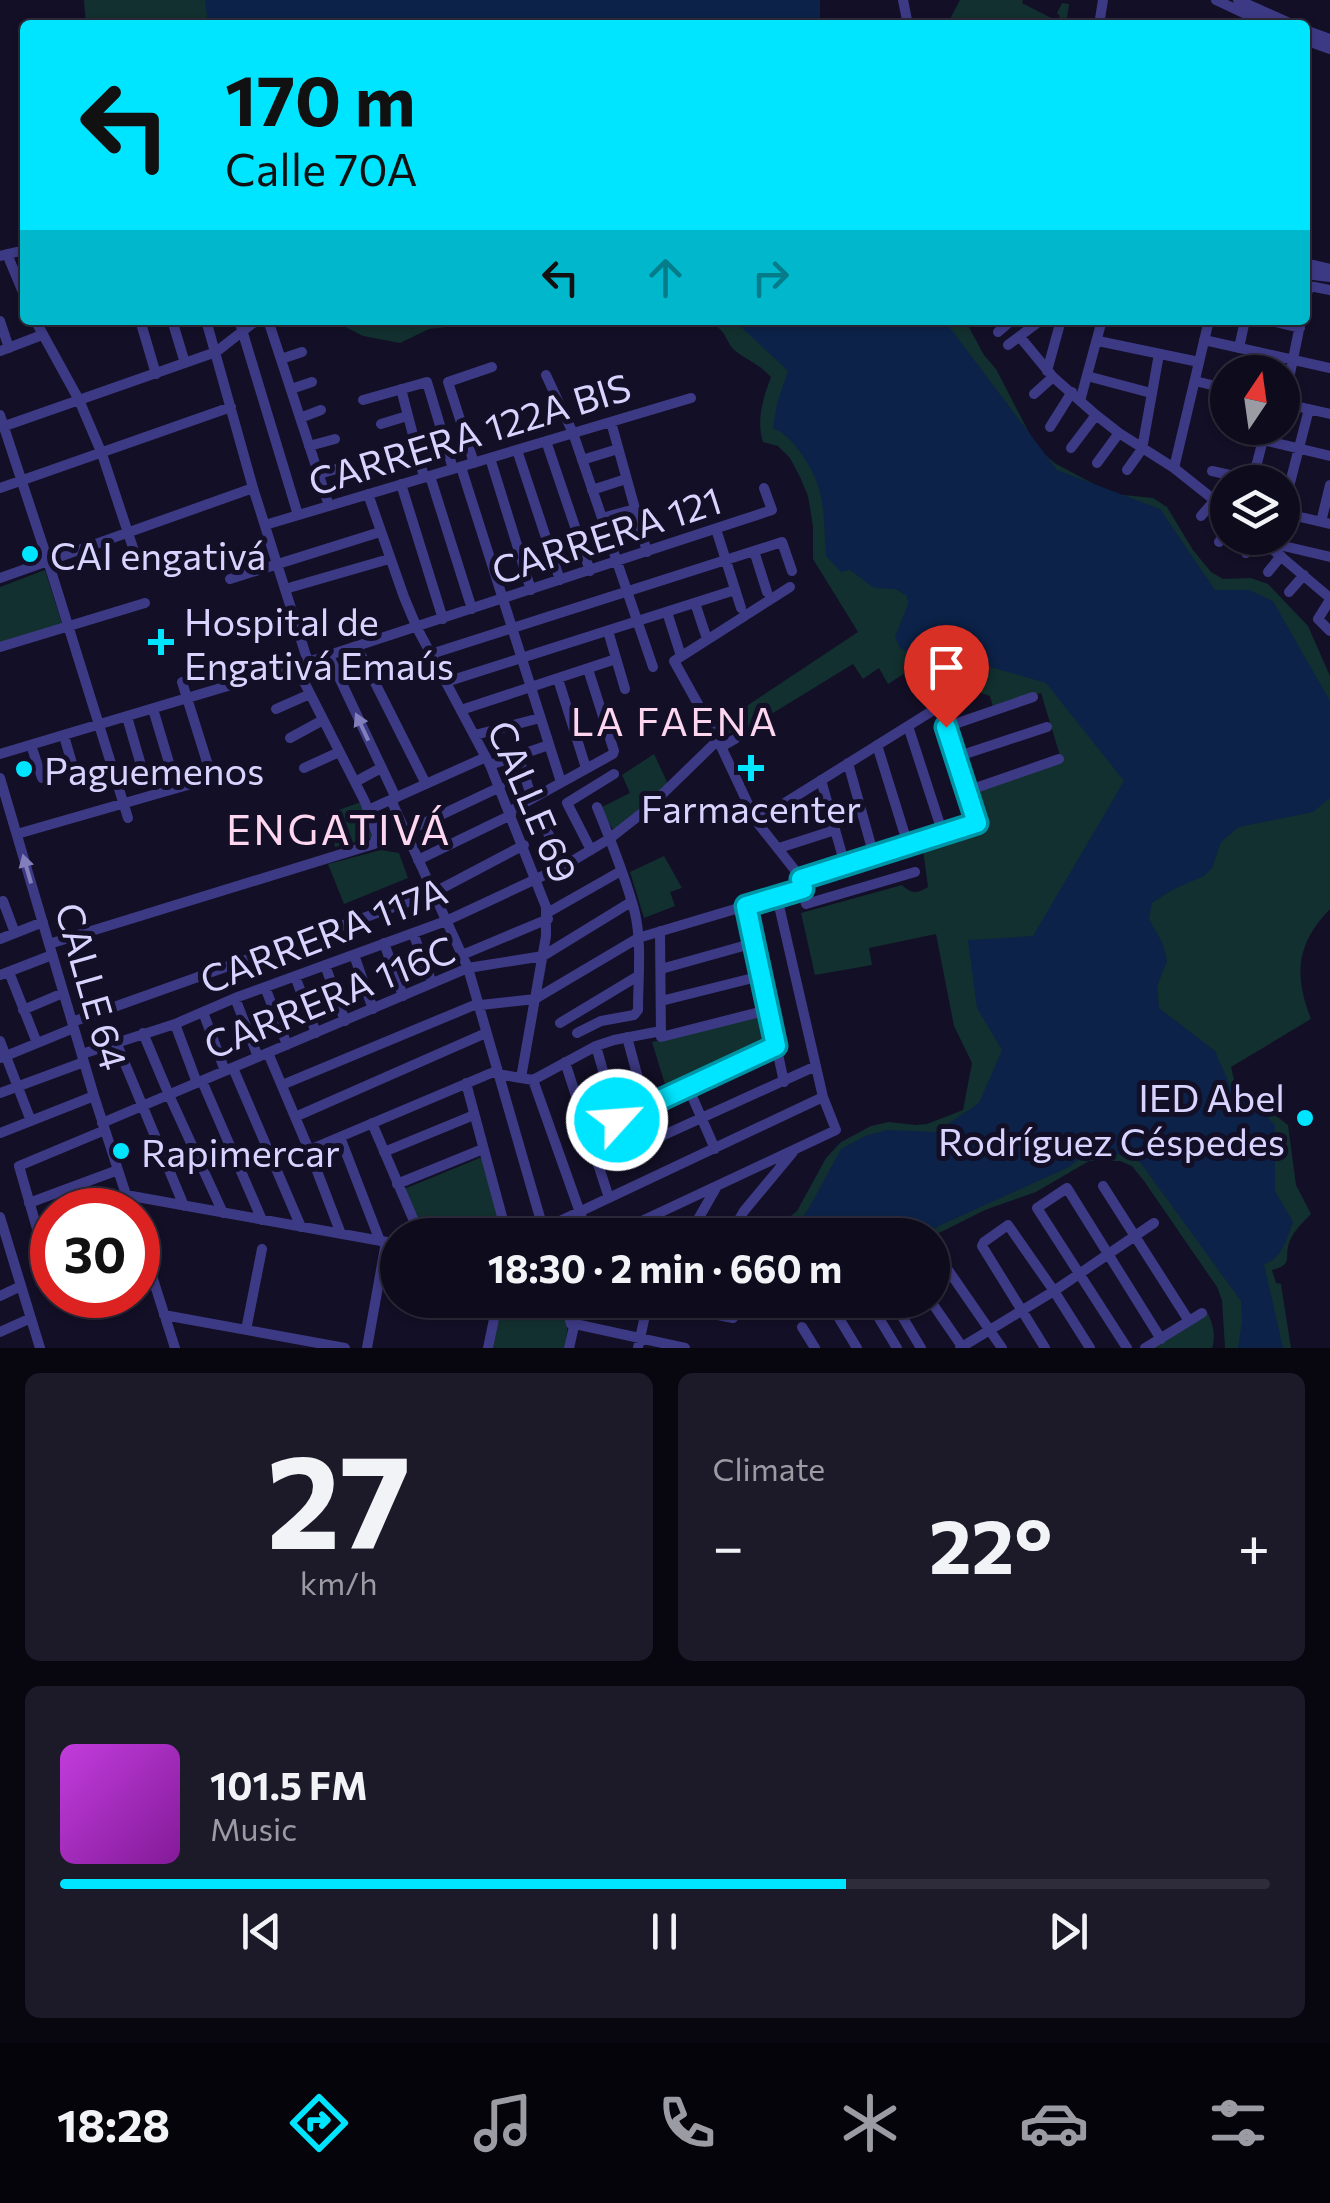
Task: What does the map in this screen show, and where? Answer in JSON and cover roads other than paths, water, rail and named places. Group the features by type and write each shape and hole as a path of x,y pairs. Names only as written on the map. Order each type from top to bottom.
{"street":[{"path":"1216,0 1263,16"},
{"path":"1238,0 1263,16"},
{"path":"4,255 20,286"},
{"path":"1317,279 1330,290"},
{"path":"0,321 4,349 42,335"},
{"path":"37,325 79,400 102,454 137,560"},
{"path":"141,325 156,374"},
{"path":"174,325 185,363"},
{"path":"208,325 253,488 308,662"},
{"path":"270,325 329,506"},
{"path":"998,332 1006,325"},
{"path":"1008,345 1035,325"},
{"path":"1034,394 1050,374 1059,325"},
{"path":"1050,428 1088,376 1101,325"},
{"path":"1174,468 1208,325"},
{"path":"1239,348 1244,325"},
{"path":"1294,355 1301,325"},
{"path":"128,818 1,423 216,352 240,326"},
{"path":"240,326 298,515"},
{"path":"1020,337 1050,374 1096,415 1210,496"},
{"path":"1204,340 1270,355"},
{"path":"1098,342 1199,362"},
{"path":"281,359 302,352"},
{"path":"1126,470 1142,448 1158,354"},
{"path":"1300,361 1329,364"},
{"path":"474,463 448,382 492,367"},
{"path":"546,374 573,433 652,667"},
{"path":"1088,376 1151,393"},
{"path":"291,389 312,382"},
{"path":"373,382 378,396"},
{"path":"363,400 427,382 561,782"},
{"path":"1194,382 1210,386"},
{"path":"401,389 415,445 472,610"},
{"name":"CARRERA 122A BIS","path":"265,525 691,398"},
{"path":"0,488 231,407"},
{"path":"1300,407 1330,414"},
{"path":"1295,465 1309,409"},
{"path":"300,418 321,410"},
{"path":"1070,448 1096,415"},
{"path":"381,424 407,416"},
{"path":"611,422 647,552"},
{"path":"1097,463 1119,433"},
{"path":"309,446 334,439"},
{"path":"1256,465 1263,440 1330,456"},
{"path":"546,441 590,570"},
{"path":"368,458 415,445"},
{"path":"582,460 618,448"},
{"path":"517,450 560,580"},
{"path":"490,458 530,590"},
{"path":"319,474 347,466"},
{"path":"592,490 626,479"},
{"path":"402,484 443,619"},
{"path":"1300,517 1326,522 1330,485"},
{"path":"0,578 253,488"},
{"name":"CARRERA 121","path":"0,754 329,656 772,510 764,488"},
{"name":"CALLE 69","path":"368,494 417,628 500,787 548,916"},
{"path":"1201,516 1210,506"},
{"path":"602,518 635,509"},
{"path":"716,529 741,608"},
{"path":"230,579 380,532"},
{"path":"431,654 782,542 792,571"},
{"path":"754,551 768,592"},
{"path":"1300,551 1330,557"},
{"path":"1268,572 1273,555"},
{"path":"1284,555 1330,599 1318,618 1330,631"},
{"path":"285,589 389,559"},
{"path":"1289,592 1304,576"},
{"path":"677,658 790,587"},
{"path":"446,682 735,590"},
{"path":"0,647 144,603"},
{"path":"695,603 707,639"},
{"path":"667,612 677,658 756,820 802,884 806,904 915,872"},
{"path":"608,631 626,689"},
{"path":"357,647 426,784"},
{"path":"329,656 468,968 540,1218"},
{"path":"462,710 616,659"},
{"path":"36,1044 4,974 51,949 374,844 377,834 368,810 296,666"},
{"path":"418,860 611,756 614,751 588,669"},
{"path":"558,679 586,768"},
{"path":"17,834 212,778 182,682"},
{"path":"276,709 310,694"},
{"path":"946,727 1032,697"},
{"path":"282,1085 478,1004 535,999 638,938 777,896 844,865 977,823 940,706 756,820"},
{"path":"154,709 170,766"},
{"path":"126,717 143,772"},
{"path":"475,736 540,718"},
{"path":"290,738 323,720"},
{"path":"908,726 943,834"},
{"path":"956,757 1047,727"},
{"path":"64,736 78,784"},
{"name":"CARRERA 117A","path":"0,1093 116,1042 175,1024 446,921 564,866 609,839 720,744 734,739"},
{"path":"31,745 42,778"},
{"path":"368,810 488,761 549,745"},
{"path":"877,745 908,845"},
{"path":"304,768 339,752"},
{"path":"518,756 532,798"},
{"path":"967,790 1059,760"},
{"path":"848,763 874,856"},
{"path":"355,782 382,768"},
{"path":"591,850 567,803 614,774"},
{"name":"CALLE 64","path":"0,778 124,1188"},
{"path":"820,780 844,865"},
{"path":"405,832 500,787"},
{"path":"576,1033 601,1021 636,1014 638,938 622,871 597,808"},
{"path":"544,825 564,866"},
{"path":"779,848 835,830"},
{"path":"3,1057 73,1026 433,892 524,845"},
{"path":"462,955 548,916 622,871"},
{"path":"648,1218 836,1130 823,1098 777,896"},
{"path":"2,902 15,933"},
{"name":"CARRERA 116C","path":"30,1203 19,1166 142,1106 468,968 542,956 631,902"},
{"path":"746,906 784,1082"},
{"path":"548,916 527,1079 582,1218"},
{"path":"0,939 43,922"},
{"path":"660,931 661,1034"},
{"path":"413,933 432,984"},
{"path":"660,969 754,943"},
{"path":"384,944 404,996"},
{"path":"354,955 372,1009"},
{"path":"325,965 344,1020"},
{"path":"294,976 316,1032"},
{"path":"560,1023 638,976"},
{"path":"661,1001 761,976"},
{"path":"264,988 288,1045"},
{"path":"23,1010 63,994"},
{"path":"235,998 282,1085 341,1234"},
{"path":"309,1150 496,1073 527,1079 596,1046 627,1037 661,1034 768,1010"},
{"path":"203,1012 301,1226"},
{"path":"175,1024 262,1220"},
{"path":"143,1033 223,1212"},
{"path":"295,1117 486,1033"},
{"path":"627,1037 646,1108"},
{"path":"0,1041 31,1121"},
{"path":"116,1042 184,1206"},
{"path":"596,1046 617,1120"},
{"path":"587,1134 776,1046"},
{"path":"566,1062 610,1198"},
{"path":"598,1165 816,1066"},
{"path":"466,1084 503,1218"},
{"path":"688,1087 715,1149"},
{"path":"0,1134 94,1096"},
{"path":"567,1218 823,1098"},
{"path":"384,1152 474,1115"},
{"path":"372,1123 413,1218"},
{"path":"340,1137 380,1224"},
{"path":"398,1184 483,1149"},
{"path":"740,1218 795,1149"},
{"path":"70,1188 118,1170"},
{"path":"699,1218 718,1185"},
{"path":"1104,1186 1189,1321"},
{"path":"1127,1348 1037,1208 1067,1188 1160,1339"},
{"path":"160,1204 380,1241"},
{"path":"0,1219 6,1256 22,1286 30,1314"},
{"path":"1045,1348 982,1246 1008,1224 1090,1348"},
{"path":"942,1318 962,1348 1154,1224"},
{"path":"246,1330 262,1250"},
{"path":"950,1273 1002,1348"},
{"path":"367,1348 380,1282"},
{"path":"0,1296 22,1286"},
{"path":"159,1348 174,1345 160,1302"},
{"path":"1145,1348 1202,1312"},
{"path":"164,1315 345,1348"},
{"path":"0,1332 31,1318 40,1348"},
{"path":"488,1348 494,1318"},
{"path":"570,1318 573,1330"},
{"path":"569,1348 576,1318"},
{"path":"639,1344 645,1318"},
{"path":"839,1318 857,1348"},
{"path":"878,1318 896,1348"},
{"path":"903,1318 921,1348"},
{"path":"802,1327 815,1348"},
{"path":"573,1330 639,1344 685,1348"}],"water":[{"path":"205,0 820,0 820,20 207,20"},
{"path":"739,325 948,325 1057,470 1160,509 1215,590 1249,590 1273,601 1330,701 1330,798 1313,812 1239,827 1221,842 1212,868 1152,903 1149,919 1163,944 1167,961 1157,986 1159,1008 1215,1051 1231,1088 1275,1125 1275,1191 1293,1222 1280,1253 1264,1264 1283,1348 1238,1348 1241,1301 1140,1162 1111,1152 1087,1153 1069,1167 950,1221 802,1218 841,1149 887,1130 936,1132 979,1103 1002,1050 977,1008 968,940 1033,936 1124,781 1046,683 932,650 911,654 900,648 895,637 908,604 907,596 895,589 874,588 850,570 841,572 826,556 819,487 791,441 773,428 788,371"}],"place":[{"name":"CAI engativá","path":"30,554"},
{"name":"Hospital de Engativá Emaús","path":"161,642"},
{"name":"Farmacenter","path":"751,768"},
{"name":"Paguemenos","path":"24,769"},
{"name":"IED Abel Rodríguez Céspedes","path":"1305,1118"},
{"name":"Rapimercar","path":"121,1151"}],"district":[{"name":"LA FAENA","path":"675,719"},
{"name":"ENGATIVÁ","path":"339,828"}]}
